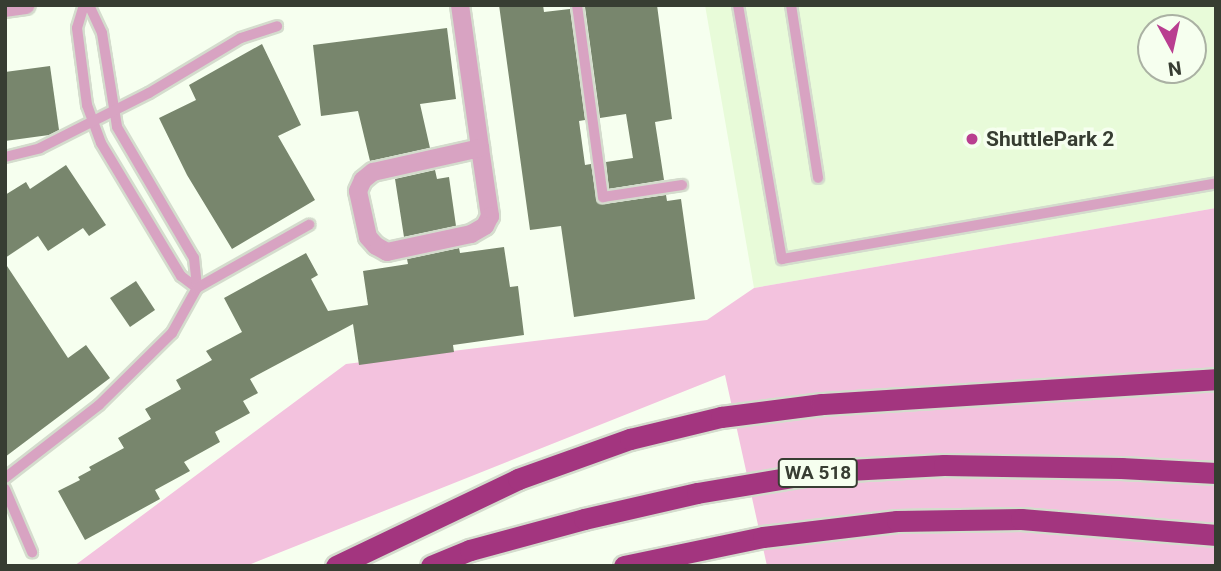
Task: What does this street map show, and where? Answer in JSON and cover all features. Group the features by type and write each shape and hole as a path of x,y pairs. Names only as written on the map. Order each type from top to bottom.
{"highway":[{"path":"336,566 518,479 630,439 721,416 822,404 1216,379"},
{"name":"WA 518","path":"430,566 470,550 584,519 697,493 830,471 944,465 1121,468 1216,473"},
{"path":"624,566 763,537 897,521 1021,519 1216,536"}],"street":[{"path":"5,8 26,5"},
{"path":"460,5 490,216 485,226 471,234 387,252 376,246 368,237 358,191 363,180 373,172 480,148"}],"lane":[{"path":"86,5 102,33 117,127 194,258 197,288"},
{"path":"86,5 77,29 87,105 101,143 181,276 197,288"},
{"path":"577,5 603,197 682,185"},
{"path":"738,5 782,259 1216,183"},
{"path":"791,5 818,178"},
{"path":"5,157 40,148 114,110 241,38 277,26"},
{"path":"5,478 99,405 172,333 197,288 309,225"},
{"path":"5,489 32,552"}],"shaded area":[{"name":"ShuttlePark 2","path":"705,5 1216,5 1216,208 754,288"},
{"path":"1216,208 1216,566 767,566 725,375 246,566 74,566 346,364 707,320 754,288"}],"building":[{"path":"499,5 543,5 544,12 570,9 585,120 579,121 585,165 591,164 597,201 604,204 666,195 667,201 681,199 695,299 574,317 561,226 530,230"},
{"path":"657,5 672,119 655,122 664,180 609,189 606,162 633,158 626,114 600,118 585,7"},
{"path":"447,28 456,99 420,104 430,148 370,161 358,111 321,116 313,45"},
{"path":"262,44 301,125 278,136 315,200 232,249 187,175 159,118 196,100 189,85"},
{"path":"50,66 59,130 49,135 5,141 5,72"},
{"path":"66,165 106,225 89,236 83,228 48,251 38,236 5,258 5,195 26,182 30,189"},
{"path":"435,170 437,179 449,177 456,226 404,237 395,179"},
{"path":"504,247 510,287 518,286 524,335 453,345 454,352 359,365 353,324 250,379 258,393 243,401 250,413 215,432 220,442 184,462 190,471 155,490 160,499 85,540 58,491 80,480 78,477 91,470 89,467 124,448 118,438 151,419 145,409 181,389 176,380 212,360 206,351 242,332 224,298 306,253 318,275 311,279 328,311 368,305 363,271 408,264 407,259 459,248 460,253"},
{"path":"5,263 68,358 86,345 110,378 5,457"},
{"path":"136,281 155,310 130,327 110,298"}],"place":[{"name":"ShuttlePark 2","path":"972,139"}]}
